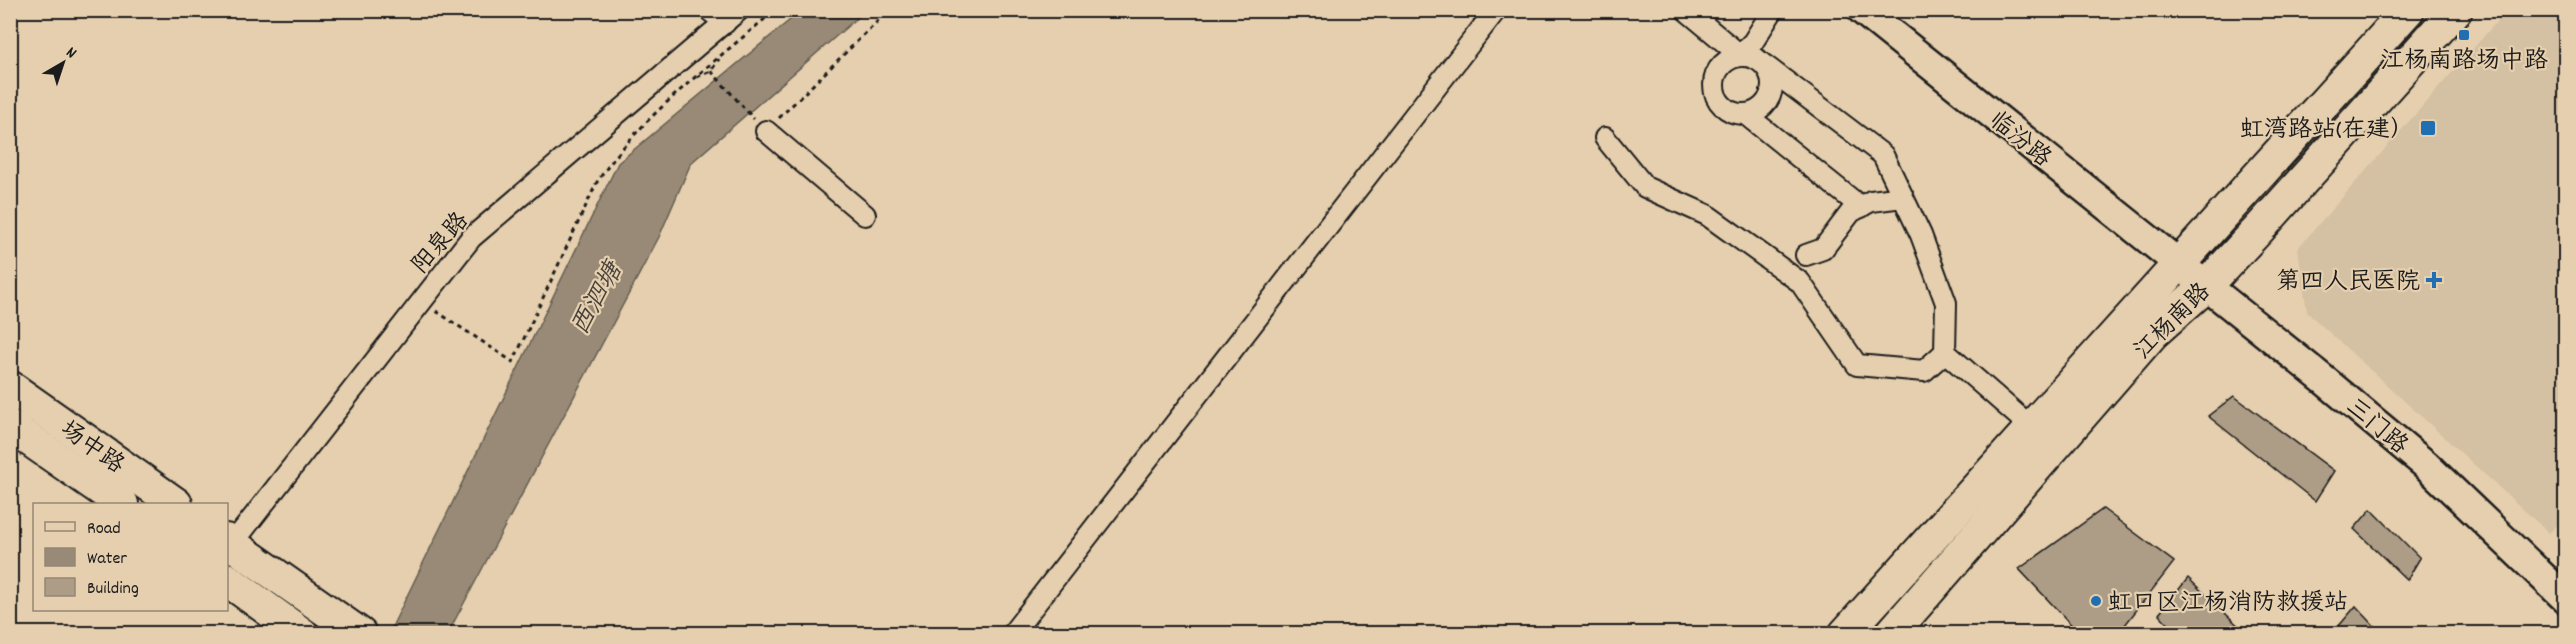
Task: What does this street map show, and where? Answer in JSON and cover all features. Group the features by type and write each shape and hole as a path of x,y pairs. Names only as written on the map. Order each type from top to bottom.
{"main road":[{"name":"江杨南路","path":"1845,633 2180,265 2408,10"},
{"name":"江杨南路","path":"1891,633 2153,333 2206,285 2456,10"},
{"name":"场中路","path":"10,387 175,503"},
{"name":"场中路","path":"10,426 121,503"},
{"path":"228,546 360,633"},
{"path":"228,580 302,633"}],"street":[{"path":"709,10 732,17"},
{"path":"1012,633 1496,10"},
{"path":"1686,10 1740,56"},
{"path":"1740,56 1753,42 1773,10"},
{"name":"临汾路","path":"1862,10 2180,265"},
{"name":"阳泉路","path":"228,546 471,238 732,17"},
{"path":"1605,138 1645,187 1707,216 1800,282 1857,365 1924,371 1945,352 1946,303 1921,234 1882,155 1750,56 1740,56 1723,63 1718,70 1714,88 1716,96 1728,110 1745,114 1861,207"},
{"path":"1745,114 1757,110 1770,96 1771,76 1767,67"},
{"path":"762,127 865,215"},
{"path":"1806,255 1822,249 1851,212 1871,201 1903,197"},
{"name":"三门路","path":"2180,265 2426,465 2565,599"},
{"path":"1945,352 2031,428"}],"path":[{"path":"421,302 513,362 597,182 615,156 693,79 775,10"},
{"path":"711,71 762,127 889,10"},
{"path":"693,79 711,71 721,55"}],"shaded area":[{"name":"第四人民医院","path":"2507,10 2565,11 2566,517 2549,533 2307,312 2298,248"}],"water":[{"name":"西泗塘","path":"802,10 865,11 691,163 659,237 448,633 389,633 618,163"}],"building":[{"path":"2234,396 2334,471 2315,501 2208,416"},
{"name":"虹口区江杨消防救援站","path":"2103,509 2174,562 2118,634 2080,634 2019,569"},
{"path":"2371,509 2420,558 2407,580 2354,529"},
{"path":"2188,578 2247,634 2178,634 2159,614"},
{"path":"2356,606 2382,634 2332,634"}],"place":[{"name":"江杨南路场中路","path":"2464,35"},
{"name":"虹湾路站(在建）","path":"2428,128"},
{"name":"第四人民医院","path":"2434,280"},
{"name":"虹口区江杨消防救援站","path":"2096,601"}]}
